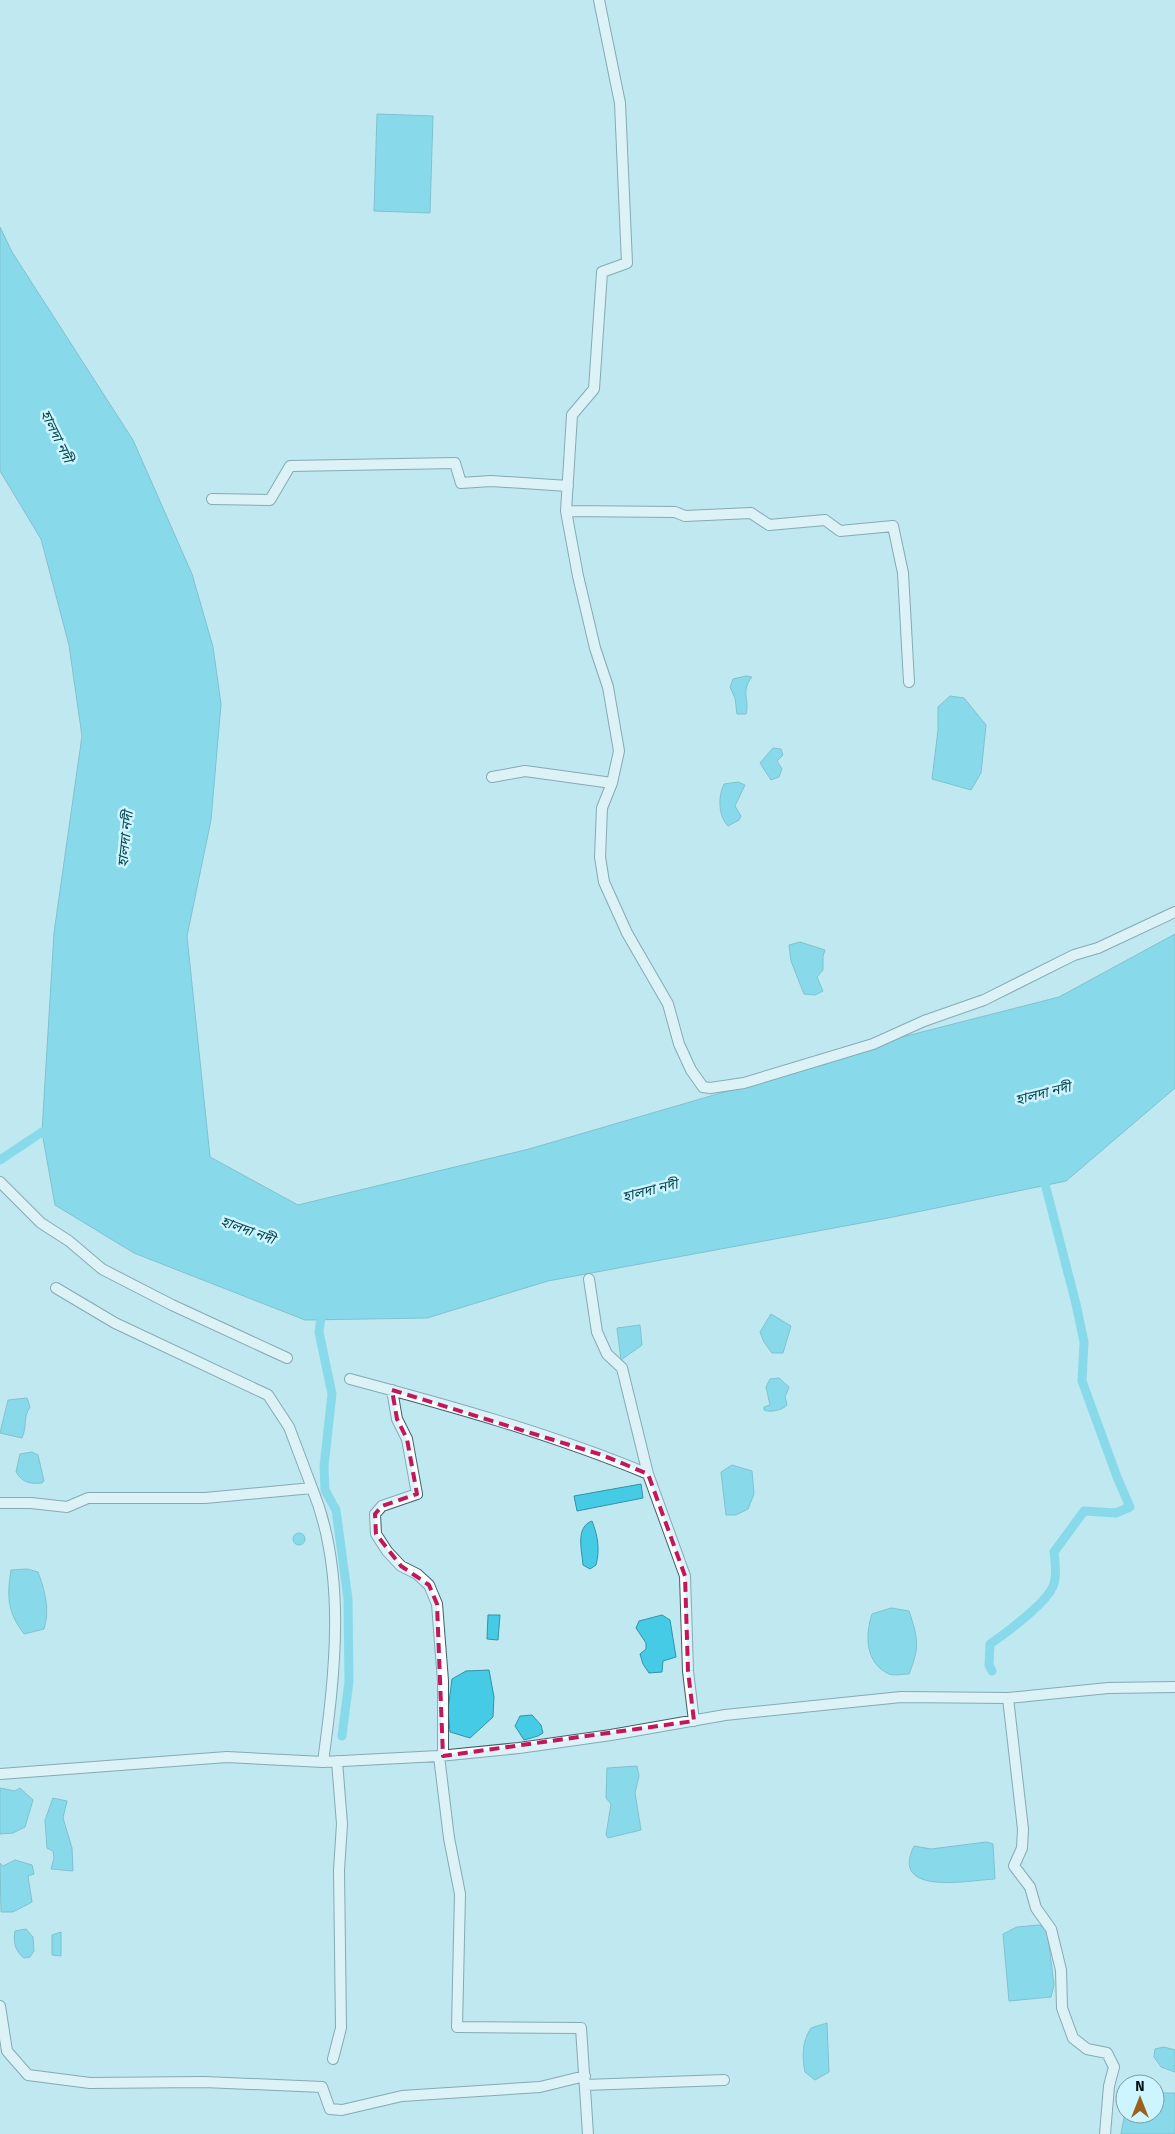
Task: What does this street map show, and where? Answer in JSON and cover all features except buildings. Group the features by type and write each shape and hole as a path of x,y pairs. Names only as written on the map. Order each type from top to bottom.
{"street":[{"path":"599,0 620,103 627,264 602,272 594,388 572,415 566,511 591,630 608,687 619,751 612,783 602,808 600,857 604,882 627,933 668,1004 679,1044 691,1070 703,1087 710,1088 744,1083 873,1044 924,1021 984,1000 1074,955 1098,948 1175,912"},
{"path":"212,499 270,500 290,466 456,462 461,483 491,481 568,486"},
{"path":"566,511 675,512 686,516 751,513 769,525 825,520 840,531 893,526 904,572 909,682"},
{"path":"492,776 525,771 612,783"},
{"path":"0,1182 41,1223 69,1241 102,1269 172,1306 287,1358"},
{"path":"589,1279 597,1332 606,1354 622,1368 648,1474 685,1576 688,1671 694,1722"},
{"path":"56,1288 115,1323 268,1396 289,1427 323,1516 335,1598 332,1693 323,1762"},
{"path":"350,1379 392,1390 602,1455 648,1474"},
{"path":"392,1390 397,1418 408,1438 417,1494 382,1506 375,1514 376,1534 401,1566 417,1574 429,1585 437,1604 443,1680 441,1756 449,1838 460,1894 457,2027 581,2028 588,2134"},
{"path":"0,1503 31,1503 67,1507 88,1498 205,1498 312,1488"},
{"path":"0,1774 227,1757 323,1762 441,1756 528,1747 694,1722 725,1715 901,1697 1008,1698 1108,1688 1175,1687"},
{"path":"1008,1698 1023,1828 1022,1848 1014,1866 1030,1887 1036,1908 1051,1929 1061,1970 1062,2008 1073,2038 1088,2049 1107,2053 1114,2067 1105,2134"},
{"path":"333,2059 341,2028 339,1870 342,1824 338,1761"},
{"path":"0,2006 7,2051 28,2075 90,2083 204,2082 322,2088 330,2109 342,2110 402,2096 540,2086 585,2080 724,2080"}],"highlighted area":[{"path":"392,1390 602,1455 648,1474 685,1576 688,1671 694,1721 443,1756 437,1604 429,1585 401,1566 376,1534 375,1514 382,1506 417,1494 407,1439 397,1419"}],"water":[{"path":"377,114 433,116 430,213 374,211"},
{"name":"হালদা নদী","path":"0,227 12,252 133,440 192,574 213,647 221,704 211,820 187,936 210,1157 298,1205 529,1149 779,1076 875,1044 1059,997 1175,934 1175,1088 1066,1181 888,1218 548,1281 427,1318 305,1320 134,1253 55,1205 42,1132 54,933 82,736 69,645 41,539 0,471"},
{"path":"746,676 752,677 748,682 746,691 746,714 737,714 735,698 730,687 733,679"},
{"path":"950,696 964,698 986,725 981,773 971,790 932,779 938,730 938,707"},
{"path":"773,748 781,749 783,755 777,761 782,769 779,777 771,780 760,763"},
{"path":"738,782 745,785 735,806 741,816 739,820 728,826 722,817 720,806 721,794 724,784"},
{"path":"800,942 825,950 823,970 817,977 823,991 815,995 804,994 791,961 789,945"},
{"path":"771,1314 791,1326 783,1353 772,1353 760,1332"},
{"path":"640,1325 642,1345 621,1360 617,1328"},
{"path":"779,1378 789,1387 785,1397 787,1405 776,1410 764,1410 764,1407 770,1405 766,1387 770,1379"},
{"path":"27,1398 30,1407 26,1415 22,1438 0,1433 8,1400"},
{"path":"32,1452 38,1455 44,1481 42,1483 27,1482 16,1472 20,1454"},
{"path":"732,1465 752,1471 754,1494 748,1509 736,1515 726,1515 721,1472"},
{"path":"641,1484 643,1498 577,1511 574,1496"},
{"path":"592,1521 596,1532 598,1554 596,1565 590,1569 583,1565 581,1534 583,1528"},
{"path":"297,1533 301,1533 305,1539 301,1545 297,1545 293,1541 293,1537"},
{"path":"27,1569 38,1572 45,1593 47,1614 44,1629 24,1634 11,1611 9,1588 11,1570"},
{"path":"891,1608 909,1611 914,1628 916,1649 909,1674 891,1675 881,1669 871,1656 868,1631 872,1614"},
{"path":"488,1615 500,1615 498,1640 487,1639"},
{"path":"662,1615 670,1620 676,1657 663,1661 662,1672 649,1673 643,1664 640,1654 646,1649 646,1643 636,1628 639,1621"},
{"path":"489,1670 494,1697 493,1717 470,1738 450,1732 448,1710 452,1679 466,1671"},
{"path":"532,1715 541,1725 543,1733 524,1740 515,1726 520,1716"},
{"path":"637,1766 639,1776 635,1793 641,1830 608,1838 606,1835 611,1804 606,1798 607,1768"},
{"path":"0,1788 15,1791 20,1788 33,1800 25,1827 13,1833 0,1834"},
{"path":"53,1798 67,1801 63,1818 72,1848 73,1871 51,1869 54,1858 53,1851 47,1848 45,1820"},
{"path":"986,1842 993,1844 995,1879 936,1882 922,1879 913,1873 909,1862 914,1846 931,1849"},
{"path":"15,1860 32,1865 34,1874 28,1876 32,1902 13,1912 1,1912 0,1863 3,1866"},
{"path":"1039,1925 1047,1929 1054,1985 1051,1997 1009,2001 1003,1934 1017,1927"},
{"path":"26,1929 33,1937 34,1951 30,1957 24,1958 17,1949 14,1935 15,1931"},
{"path":"61,1932 61,1956 52,1955 52,1935"},
{"path":"827,2023 829,2072 815,2080 805,2072 803,2061 804,2044 811,2028"},
{"path":"1164,2047 1175,2050 1175,2072 1161,2067 1154,2057 1155,2049"},
{"path":"1165,2093 1175,2093 1175,2134 1121,2134 1123,2124 1165,2124"}],"waterway":[{"path":"0,1160 42,1132 53,1129"},
{"path":"992,1671 989,1665 990,1644 1005,1634 1040,1604 1051,1590 1055,1581 1056,1571 1054,1552 1084,1511 1116,1513 1130,1507 1082,1381 1084,1342 1043,1176"},
{"path":"322,1309 319,1332 332,1394 324,1466 325,1490 336,1510 348,1599 349,1681 342,1736"}]}
